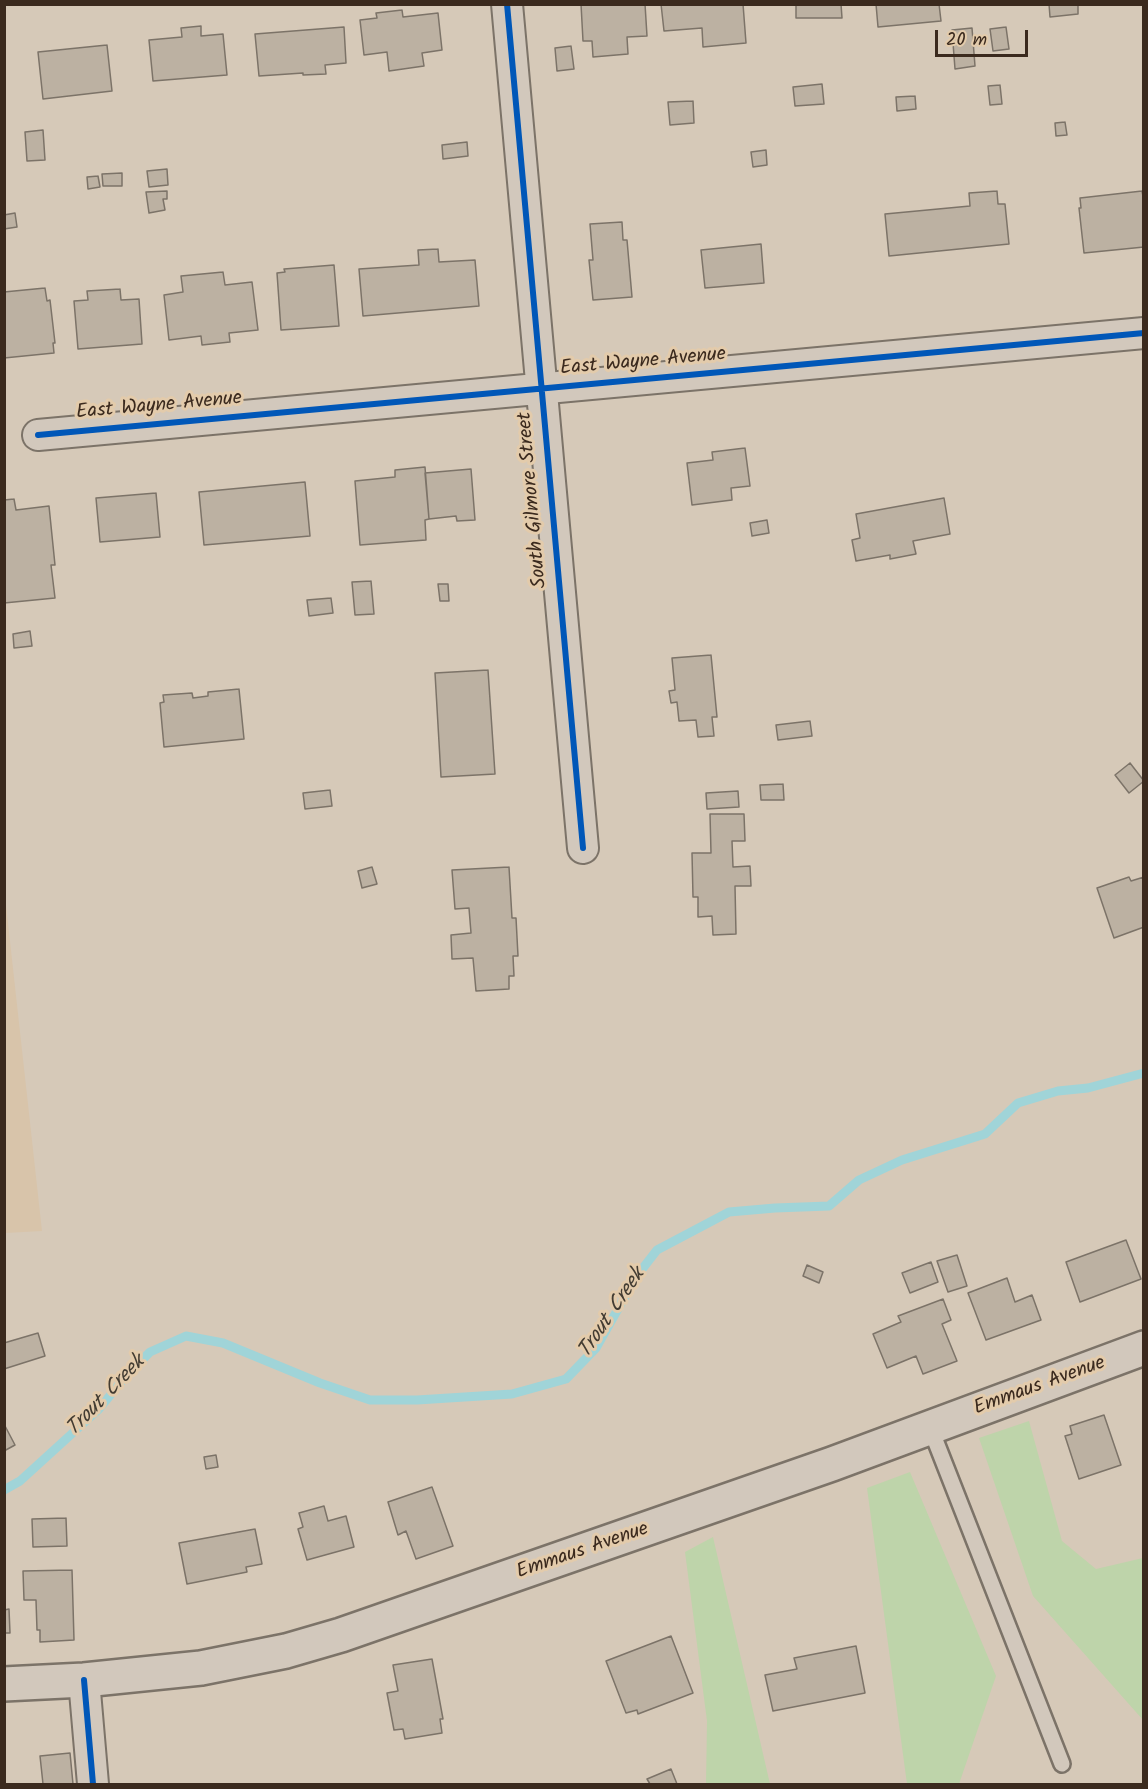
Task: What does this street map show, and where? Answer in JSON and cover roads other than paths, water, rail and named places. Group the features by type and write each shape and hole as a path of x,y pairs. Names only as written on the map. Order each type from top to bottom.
{"main road":[{"name":"Emmaus Avenue","path":"4,1684 84,1680 201,1668 286,1651 340,1635 765,1487 1143,1348"}],"street":[{"name":"South Gilmore Street","path":"507,4 583,848"},
{"name":"East Wayne Avenue","path":"38,435 1143,333"},
{"path":"84,1680 93,1785"}],"lane":[{"path":"930,1427 1062,1764"}],"waterway":[{"name":"Trout Creek","path":"4,1490 20,1481 99,1409 126,1376 150,1352 186,1336 223,1343 320,1383 370,1400 417,1400 512,1394 566,1379 596,1348 636,1277 657,1250 729,1212 829,1206 859,1180 902,1160 985,1134 1018,1103 1058,1091 1088,1088 1144,1073"}]}
